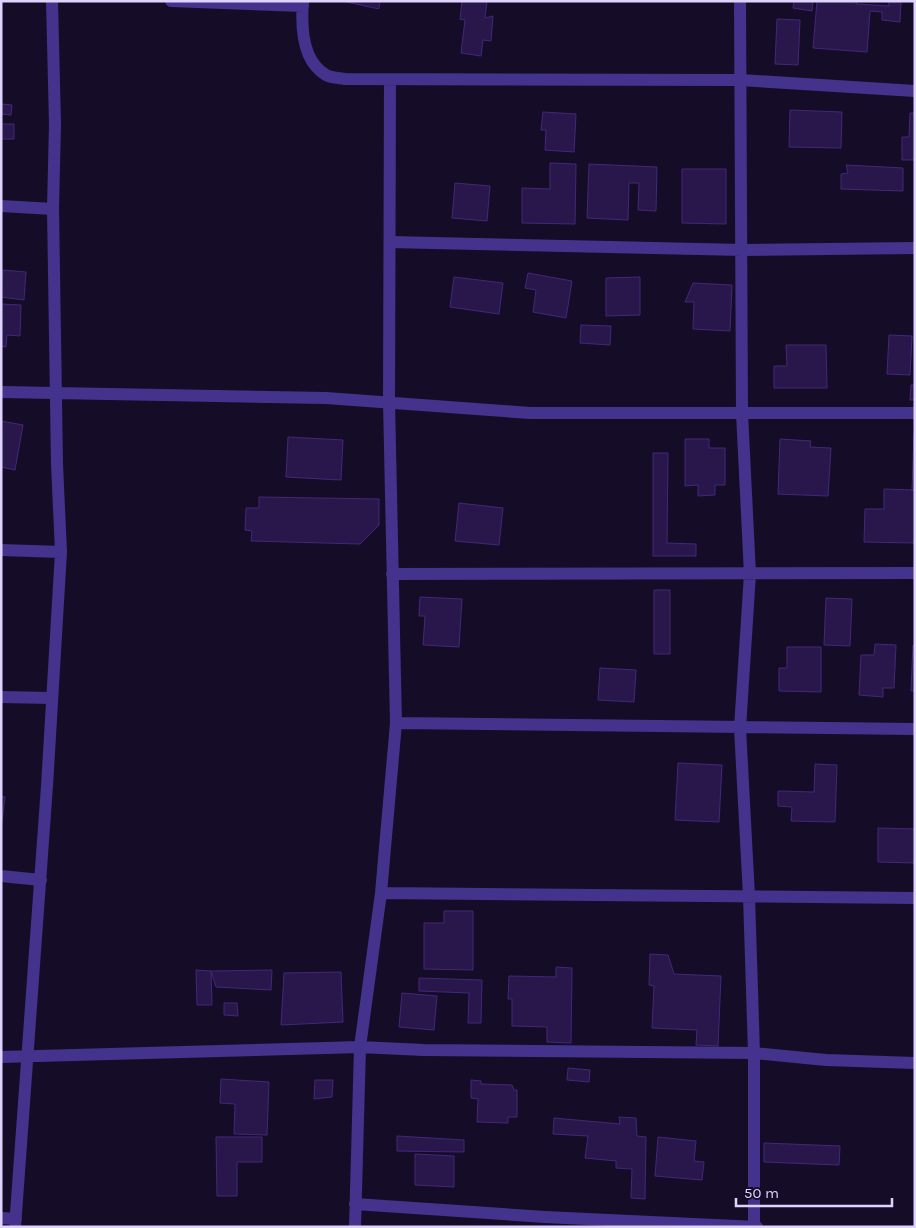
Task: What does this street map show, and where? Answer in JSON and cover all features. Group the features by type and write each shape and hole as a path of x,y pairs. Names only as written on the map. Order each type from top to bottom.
{"street":[{"path":"1,1218 16,1223 41,880 61,552 57,464 53,210 55,124 52,1"},
{"path":"171,1 303,4 304,43 313,63 326,75 345,79 740,80 915,91"},
{"path":"355,1204 545,1217 755,1227 754,1053 749,896 740,728 750,574 742,413 743,250 740,1"},
{"path":"356,1227 355,1204 360,1047 382,893 396,723 389,402 390,80"},
{"path":"1,206 53,210"},
{"path":"390,242 743,250 915,248"},
{"path":"1,392 326,398 530,413 915,413"},
{"path":"1,550 61,552"},
{"path":"392,574 915,573"},
{"path":"1,696 52,698"},
{"path":"396,723 915,729"},
{"path":"1,876 41,880"},
{"path":"382,893 915,898"},
{"path":"1,1057 360,1047 423,1050 754,1053 826,1060 915,1063"}],"building":[{"path":"342,1 380,1 379,9"},
{"path":"462,1 487,1 485,18 493,16 491,41 483,40 481,56 461,53 465,20 460,19"},
{"path":"794,1 813,1 812,11 793,8"},
{"path":"817,1 857,1 856,4 889,6 889,1 901,1 900,22 882,20 882,12 870,11 867,52 813,48"},
{"path":"777,19 800,20 798,65 775,64"},
{"path":"1,104 12,105 11,115 1,114"},
{"path":"790,110 842,112 841,148 789,147"},
{"path":"543,112 576,114 574,152 545,150 546,130 541,130"},
{"path":"910,113 915,113 915,160 902,160 902,137 909,137"},
{"path":"1,124 14,124 14,139 1,139"},
{"path":"550,163 576,164 575,224 522,223 522,188 550,189"},
{"path":"589,164 657,167 656,211 638,210 639,183 629,183 628,220 587,218"},
{"path":"846,165 903,168 903,191 841,189 841,174 848,173"},
{"path":"682,169 726,169 726,224 682,223"},
{"path":"455,183 490,186 487,221 452,218"},
{"path":"3,270 26,272 24,300 1,297"},
{"path":"528,273 572,281 566,318 533,312 536,290 525,288"},
{"path":"454,277 503,283 499,314 450,307"},
{"path":"640,277 640,315 606,316 606,278"},
{"path":"693,283 732,285 730,331 693,329 694,302 685,302"},
{"path":"1,304 21,305 20,336 7,335 6,347 1,346"},
{"path":"581,325 611,326 610,345 580,343"},
{"path":"889,335 912,336 910,375 887,374"},
{"path":"786,345 826,345 827,388 774,388 774,366 787,366"},
{"path":"911,385 915,385 915,400 910,400"},
{"path":"1,421 23,425 15,470 1,467"},
{"path":"914,434 915,490 912,490"},
{"path":"288,437 343,440 341,480 286,477"},
{"path":"685,439 709,439 709,448 725,448 725,485 715,485 715,495 698,496 698,485 685,486"},
{"path":"780,439 811,441 810,447 831,448 828,496 778,494"},
{"path":"653,453 668,453 667,543 696,544 696,556 653,556"},
{"path":"884,489 915,490 915,543 864,542 865,509 884,509"},
{"path":"259,497 379,499 379,525 360,544 251,541 252,531 245,530 246,508 259,508"},
{"path":"459,503 503,508 499,545 455,541"},
{"path":"654,590 670,590 670,654 654,654"},
{"path":"420,597 462,599 459,647 423,645 425,616 419,616"},
{"path":"826,598 852,599 850,646 824,645"},
{"path":"875,644 896,645 894,688 883,688 883,697 859,695 861,655 874,655"},
{"path":"913,645 915,645 915,691 911,691"},
{"path":"787,647 821,647 821,692 779,691 779,668 787,668"},
{"path":"600,668 636,670 634,702 598,700"},
{"path":"678,763 722,765 719,822 675,820"},
{"path":"815,764 837,765 835,822 791,821 792,807 778,806 778,791 814,792"},
{"path":"1,796 5,797 2,822 1,822"},
{"path":"878,828 915,829 915,863 878,862"},
{"path":"444,911 473,911 473,970 424,969 424,923 444,923"},
{"path":"650,954 668,955 674,974 721,976 718,1046 696,1045 697,1030 652,1028 654,986 649,985"},
{"path":"556,967 572,968 571,1043 547,1042 547,1027 512,1026 512,999 508,999 509,976 556,977"},
{"path":"196,970 211,971 212,1005 197,1005"},
{"path":"272,970 271,990 216,987 211,971"},
{"path":"341,972 343,1022 281,1025 284,973"},
{"path":"419,978 482,980 481,1023 468,1023 469,993 419,991"},
{"path":"402,993 437,996 434,1030 399,1027"},
{"path":"224,1003 237,1003 238,1016 224,1015"},
{"path":"568,1068 590,1070 589,1082 567,1080"},
{"path":"221,1079 269,1082 267,1135 234,1134 235,1104 220,1103"},
{"path":"315,1080 333,1080 332,1097 314,1099"},
{"path":"471,1080 481,1081 481,1084 512,1085 514,1090 517,1090 517,1117 508,1117 508,1123 477,1122 478,1099 471,1098"},
{"path":"619,1117 636,1118 637,1136 646,1137 645,1199 631,1198 632,1169 616,1168 616,1161 585,1158 588,1136 553,1134 554,1118 620,1124"},
{"path":"397,1136 464,1140 464,1152 397,1151"},
{"path":"216,1137 262,1137 262,1162 237,1162 237,1196 217,1196"},
{"path":"658,1137 696,1141 694,1161 704,1162 702,1180 655,1176"},
{"path":"764,1143 840,1146 839,1165 764,1162"},
{"path":"415,1154 454,1156 454,1187 415,1185"}]}
